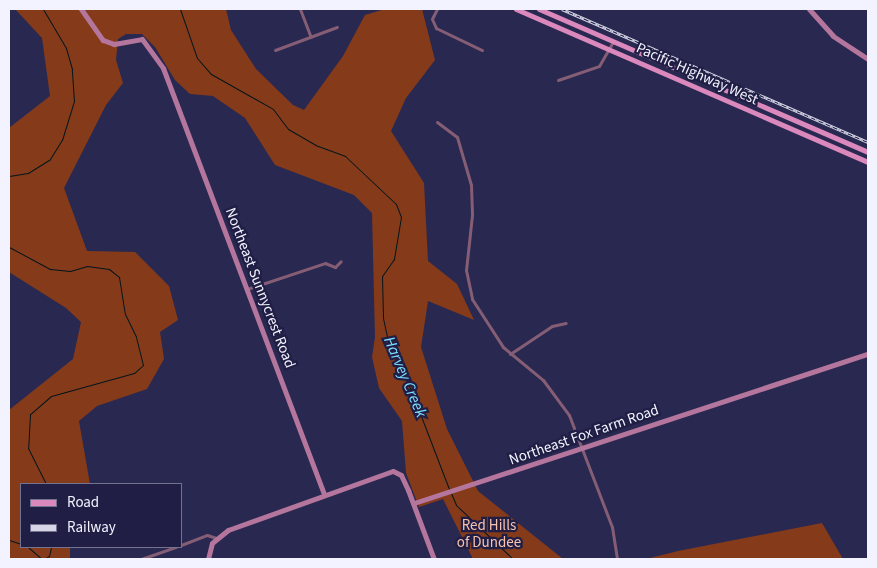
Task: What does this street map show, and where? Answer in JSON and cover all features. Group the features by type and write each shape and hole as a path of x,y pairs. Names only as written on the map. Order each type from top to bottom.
{"main road":[{"name":"Pacific Highway West","path":"516,9 868,162"},
{"name":"Pacific Highway West","path":"539,9 868,152"}],"street":[{"name":"Northeast Sunnycrest Road","path":"82,9 107,42 120,44 142,38 155,54 173,92 324,494"},
{"path":"300,9 311,37"},
{"path":"437,9 432,19 436,28 482,50"},
{"path":"809,9 833,36 868,59"},
{"path":"275,50 338,27"},
{"path":"558,80 599,66 614,41"},
{"path":"437,122 457,137 471,185 467,287 490,330 510,354 543,380 563,403 612,527 616,559"},
{"path":"247,289 324,263 335,267 341,261"},
{"path":"510,354 552,326 566,323"},
{"name":"Northeast Fox Farm Road","path":"414,503 868,354"},
{"path":"208,559 216,538 228,530 324,494 393,471 404,480 434,559"},
{"path":"182,545 207,535 216,538"},
{"path":"141,559 173,548"}],"green space":[{"name":"Red Hills of Dundee","path":"15,9 226,9 231,30 256,69 293,105 304,110 343,56 365,15 385,9 422,9 435,60 406,98 391,131 424,183 428,261 457,284 474,320 428,301 421,347 447,429 478,491 563,559 473,559 443,499 419,507 406,473 402,421 379,388 372,357 375,337 372,213 354,195 275,165 245,118 213,96 190,94 175,80 155,47 142,34 126,34 118,39 116,60 123,83 106,105 64,188 87,251 135,252 169,286 178,320 160,332 164,359 147,389 97,406 79,421 90,483 20,483 20,548 70,548 70,559 9,559 9,410 73,359 81,322 66,308 9,272 9,128 50,96 42,38"},
{"path":"822,523 843,559 646,559 678,551"}],"waterway":[{"path":"9,176 28,173 50,159 62,140 74,101 72,69 66,48 43,9"},
{"name":"Harvey Creek","path":"180,9 197,58 211,74 273,109 288,129 318,146 345,156 396,204 401,217 394,259 382,276 383,318 389,346 411,390 449,489"},
{"path":"9,247 50,269 70,271 87,266 109,269 119,277 125,314 136,337 143,365 134,373 51,396 30,414 28,448 46,483"},
{"name":"Harvey Creek","path":"451,493 456,505 513,559"},
{"path":"9,540 20,544"},
{"path":"29,548 42,559"},
{"path":"44,559 49,556 51,548"}],"railway":[{"path":"562,9 868,142"}]}
